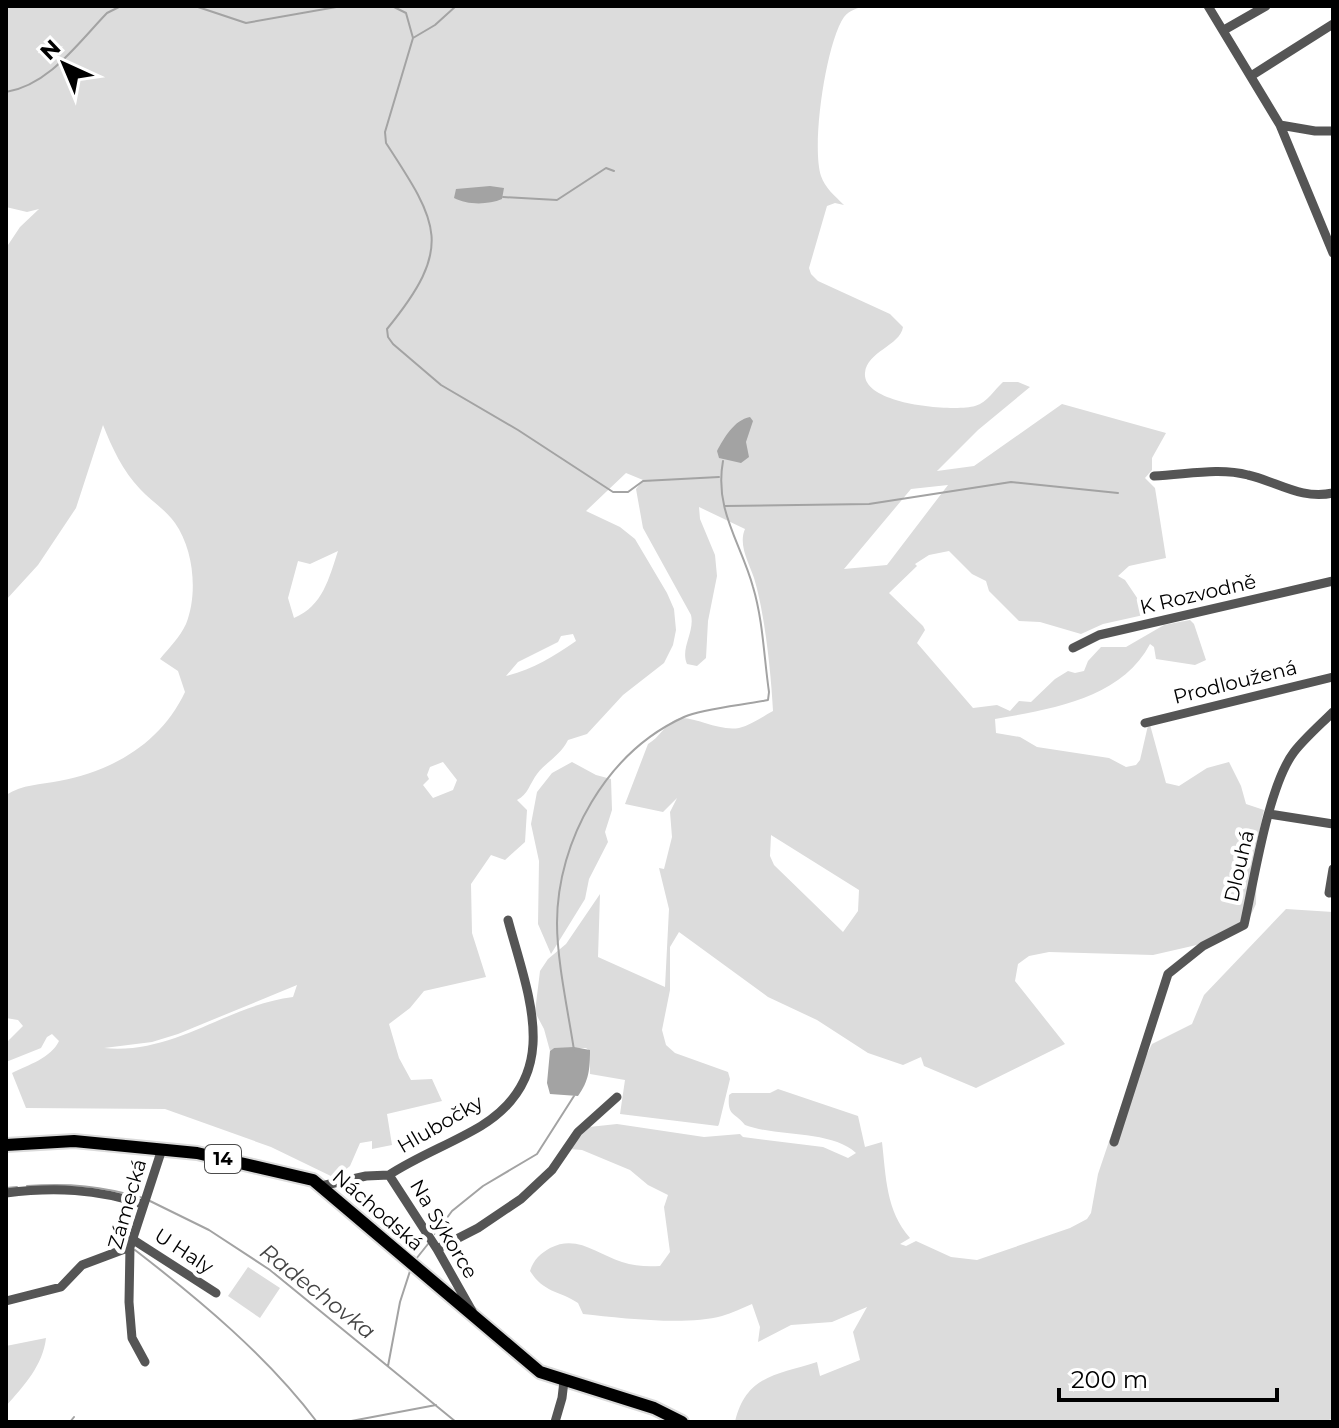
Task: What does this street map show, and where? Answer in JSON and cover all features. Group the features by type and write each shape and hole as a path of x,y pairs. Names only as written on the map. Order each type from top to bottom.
{"main road":[{"name":"Náchodská","path":"6,1145 74,1141 162,1149 197,1153 305,1177 321,1186 540,1372 654,1408 682,1422"}],"street":[{"path":"1208,6 1280,125 1333,253"},
{"path":"1224,30 1266,6"},
{"path":"1251,76 1333,24"},
{"path":"1280,125 1333,131"},
{"path":"1154,476 1222,471 1250,475 1299,494 1333,493"},
{"name":"K Rozvodně","path":"1073,648 1099,635 1333,581"},
{"name":"Prodloužená","path":"1145,723 1333,677"},
{"name":"Dlouhá","path":"1114,1142 1168,974 1203,946 1244,925 1269,814 1293,754 1332,714"},
{"path":"1269,814 1333,824"},
{"path":"1329,893 1333,869"},
{"name":"Hlubočky","path":"389,1175 482,1125 515,1095 530,1071 533,1057 532,1017 508,920"},
{"path":"437,1249 478,1228 521,1199 552,1170 578,1132 617,1097"},
{"name":"Zámecká","path":"145,1362 132,1338 129,1302 131,1243 162,1149"},
{"name":"Na Sýkorce","path":"321,1186 366,1176 389,1175 437,1249 478,1321"},
{"path":"6,1193 68,1189 110,1193 142,1204"},
{"path":"6,1301 61,1287 82,1265 131,1243"},
{"name":"U Haly","path":"131,1243 216,1293"},
{"path":"555,1422 564,1381"}],"shaded area":[{"path":"6,6 866,6 844,17 831,48 819,119 818,161 825,184 844,205 835,203 827,206 809,268 818,281 890,314 903,327 901,334 867,365 865,373 868,384 893,399 949,408 980,404 1003,382 1018,382 1030,387 978,430 937,471 974,466 1062,404 1166,433 1152,458 1152,470 1145,478 1155,488 1166,558 1129,566 1118,576 1125,580 1148,614 1103,624 1081,634 1040,622 1019,621 989,591 986,581 972,574 949,551 929,555 915,564 917,566 889,593 923,626 925,630 917,643 973,708 997,705 1010,711 1019,701 1031,702 1068,671 1084,671 1088,661 1101,647 1126,647 1164,625 1190,620 1206,660 1195,665 1156,659 1154,647 1150,644 1137,663 1103,689 1061,705 995,719 996,733 1020,737 1037,747 1109,758 1126,767 1136,765 1140,760 1149,721 1166,783 1179,786 1207,768 1229,762 1246,804 1264,810 1257,842 1256,904 1248,921 1201,944 1153,955 1049,952 1029,956 1018,964 1015,981 1065,1044 976,1088 924,1066 921,1057 903,1065 868,1053 817,1020 768,997 679,932 670,947 670,990 662,1030 666,1045 675,1053 728,1072 730,1079 719,1124 620,1114 625,1080 590,1074 590,1051 586,1048 554,1048 550,1051 535,1012 540,971 548,959 566,944 600,894 598,957 665,987 669,909 659,868 664,869 672,837 670,812 677,798 663,812 625,804 648,744 677,719 731,729 752,723 773,711 758,592 743,548 745,529 699,507 700,519 715,555 717,576 708,621 706,658 697,666 687,664 685,652 691,615 643,528 636,489 643,480 626,473 586,511 620,527 635,539 674,609 676,630 673,645 664,663 623,695 587,734 568,740 517,800 527,810 525,842 505,860 491,855 471,884 472,933 486,977 424,991 410,1008 389,1024 399,1058 411,1080 432,1079 442,1101 387,1114 392,1145 372,1149 372,1141 360,1143 350,1166 335,1178 271,1147 165,1109 26,1108 12,1073 45,1056 59,1041 52,1034 41,1048 6,1062 6,1043 23,1026 18,1020 6,1018 6,795 25,787 98,770 133,752 163,726 185,692 178,671 160,659 186,624 193,586 190,559 181,534 171,518 128,475 103,425 76,508 38,565 6,600 6,248 20,227 39,209 27,212 6,207","holes":["948,485 887,565 844,569 911,489","338,551 318,599 294,618 288,598 298,561 310,564","573,634 576,641 534,666 506,676 518,662 558,642 561,636","443,762 457,780 453,790 433,798 423,785 429,779 430,767","771,835 859,890 858,911 843,932 774,865 770,856","297,985 293,997 246,1009 178,1037 130,1048 104,1048 152,1042 178,1034"]},
{"path":"504,188 502,199 478,203 454,198 456,189"},
{"path":"750,417 753,421 746,442 749,457 741,463 719,458 717,451 730,430"},
{"path":"572,762 611,779 612,810 605,832 608,842 589,879 585,899 551,954 538,924 539,861 531,824 537,792 552,773"},
{"path":"1286,909 1333,912 1333,1419 1321,1422 735,1422 747,1395 765,1379 817,1362 820,1376 860,1360 853,1332 867,1307 832,1322 791,1325 758,1342 760,1327 752,1304 707,1319 653,1320 583,1314 578,1303 546,1287 530,1271 540,1255 560,1244 578,1244 622,1262 645,1266 660,1266 670,1252 664,1207 668,1195 648,1185 630,1170 582,1150 569,1149 589,1127 617,1124 704,1137 740,1134 743,1137 823,1147 848,1158 856,1153 846,1146 819,1137 745,1125 731,1111 729,1095 732,1093 770,1093 778,1089 858,1116 865,1147 882,1142 892,1205 910,1238 900,1244 906,1246 916,1241 951,1257 977,1260 1070,1228 1087,1219 1091,1213 1098,1174 1121,1106 1152,1044 1192,1024 1204,995"},
{"path":"574,1047 590,1050 585,1085 578,1096 550,1094 547,1083 550,1051"},
{"path":"248,1267 280,1288 260,1318 228,1296"},
{"path":"46,1338 37,1366 6,1406 6,1346"}],"waterway":[{"path":"6,92 21,88 49,72 107,13 121,6"},
{"path":"195,6 246,23 342,6"},
{"path":"392,6 406,13 413,38"},
{"path":"456,6 435,25 413,38 385,132 386,143 418,195 432,236 423,277 387,329 388,337 441,385 518,430 613,492 628,492 643,481 719,477"},
{"path":"503,197 557,200 606,168 614,171"},
{"path":"574,1050 557,938 559,892 566,861 592,802 610,776 656,732 692,714 768,700 759,613 748,571 725,511 721,479 723,461"},
{"path":"725,506 869,504 1011,482 1118,493"},
{"path":"435,1234 452,1211 483,1186 537,1154 574,1096"},
{"name":"Radechovka","path":"27,1186 85,1186 143,1198"},
{"name":"Radechovka","path":"6,1188 17,1187"},
{"name":"Radechovka","path":"150,1201 209,1230 270,1270 456,1422"},
{"path":"416,1259 428,1244"},
{"path":"135,1250 232,1330 277,1374 317,1422"},
{"path":"388,1366 400,1302 411,1268"},
{"path":"346,1422 436,1405"},
{"path":"70,1422 74,1417"}]}
